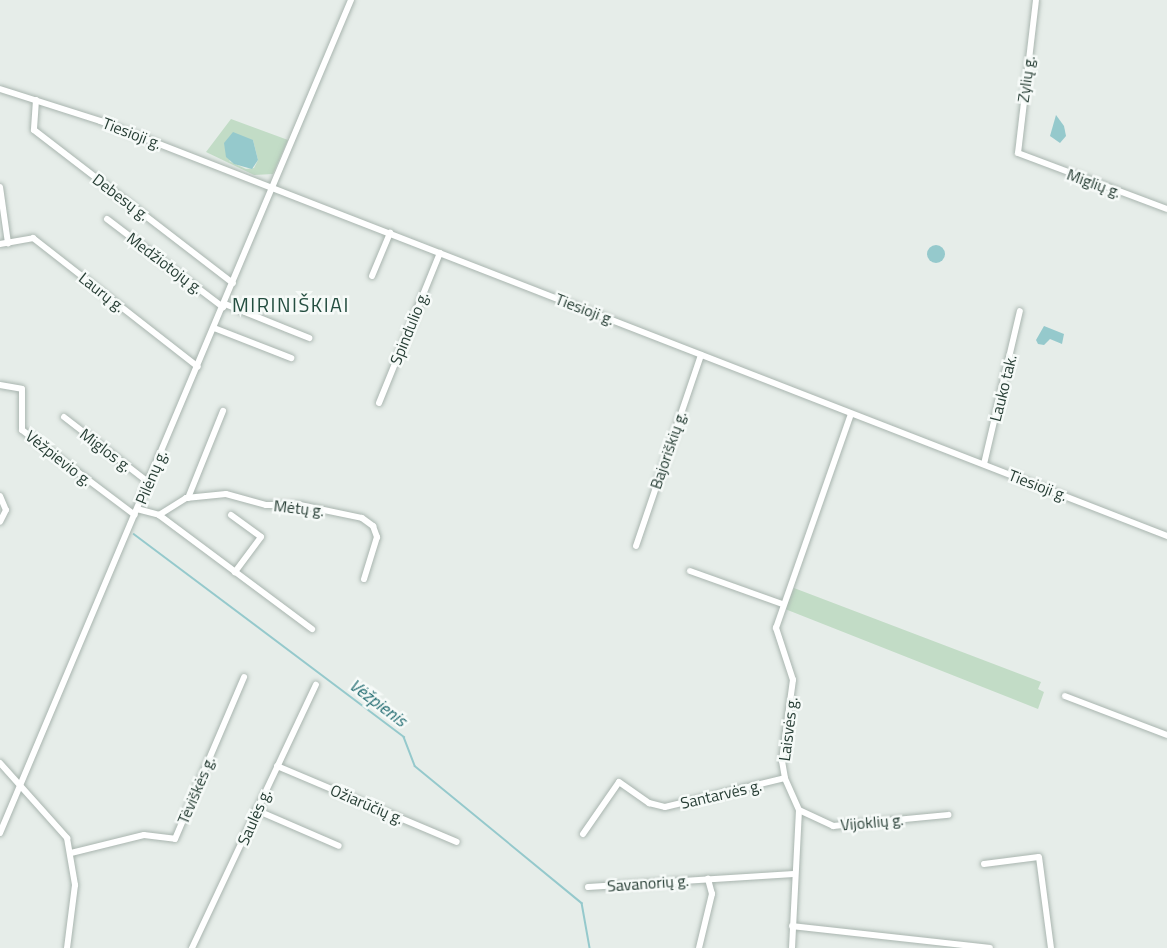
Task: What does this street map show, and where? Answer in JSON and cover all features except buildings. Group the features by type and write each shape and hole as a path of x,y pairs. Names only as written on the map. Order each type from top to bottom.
{"street":[{"name":"Pilėnų g.","path":"0,833 234,283 351,0"},
{"name":"Zylių g.","path":"1021,157 1017,143 1036,0"},
{"name":"Tiesioji g.","path":"0,89 36,100 273,187 1167,536"},
{"name":"Debesų g.","path":"36,100 34,130 234,283"},
{"name":"Miglių g.","path":"1021,157 1167,209"},
{"path":"0,187 9,243"},
{"name":"Medžiotojų g.","path":"107,219 224,306 309,338"},
{"path":"372,276 390,233"},
{"name":"Laurų g.","path":"0,244 33,238 198,367"},
{"name":"Spindulio g.","path":"379,403 440,253"},
{"name":"Lauko tak.","path":"984,464 1020,312"},
{"path":"214,328 291,358"},
{"name":"Bajoriškių g.","path":"636,546 701,355"},
{"name":"Vėžpievio g.","path":"0,385 17,387 24,394 22,430 136,512"},
{"path":"188,498 187,492 223,411"},
{"name":"Laisvės g.","path":"800,810 785,778 782,749 793,680 777,634 782,604 851,414"},
{"name":"Miglos g.","path":"64,417 148,482"},
{"name":"Mėtų g.","path":"159,515 188,498 226,494 266,505 300,505 362,518 373,526 377,537 364,579"},
{"path":"0,496 6,510 0,522"},
{"path":"136,512 159,515 312,630"},
{"path":"231,515 261,537 235,572"},
{"path":"690,571 782,604"},
{"name":"Tėviškės g.","path":"72,853 144,835 175,839 244,677"},
{"name":"Saulės g.","path":"192,948 316,685"},
{"path":"1065,696 1167,735"},
{"path":"0,763 20,787 64,831 72,853 75,885 67,948"},
{"name":"Ožiarūčių g.","path":"277,766 457,842"},
{"name":"Santarvės g.","path":"583,834 619,782 649,803 665,807 785,778"},
{"path":"256,810 339,846"},
{"path":"792,948 794,874 800,810"},
{"name":"Vijoklių g.","path":"800,810 833,826 948,815"},
{"path":"984,864 1039,856 1051,948"},
{"path":"708,879 794,874"},
{"name":"Savanorių g.","path":"588,887 708,879 712,894 699,948"},
{"path":"792,926 990,948"}],"green space":[{"path":"231,119 288,140 273,174 254,175 206,152","holes":["253,140 258,160 254,168 246,169 229,161"]},
{"path":"794,588 1041,682 1038,689 1044,692 1038,709 785,609"}],"water":[{"path":"1056,115 1064,126 1066,136 1060,143 1050,136"},
{"path":"233,132 253,140 258,160 252,169 234,164 226,157 224,143"},
{"path":"936,245 942,248 945,254 942,260 936,263 930,260 927,254 930,248"},
{"path":"1044,326 1064,334 1062,344 1050,339 1044,345 1038,344 1036,340"}],"waterway":[{"name":"Vėžpienis","path":"134,534 404,737 415,766 582,903 590,948"}],"district":[{"name":"MIRINIŠKIAI","path":"291,304"}]}
